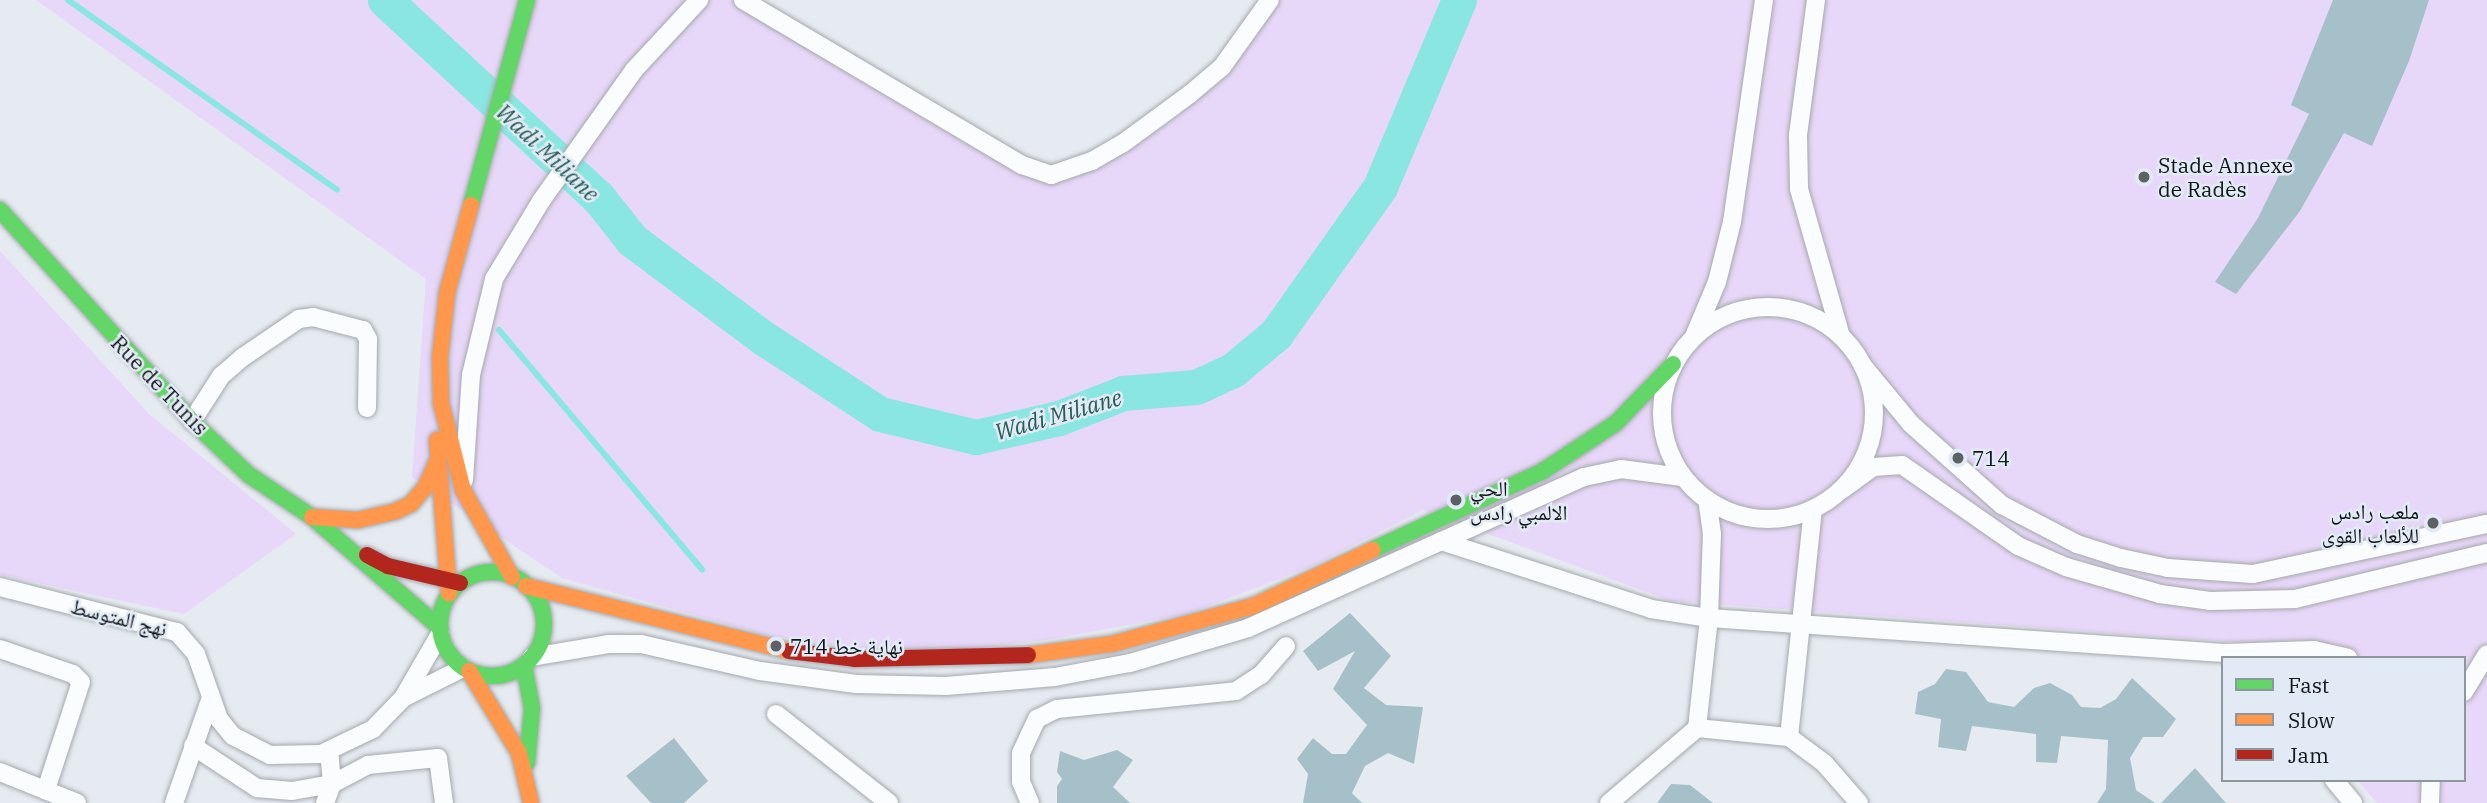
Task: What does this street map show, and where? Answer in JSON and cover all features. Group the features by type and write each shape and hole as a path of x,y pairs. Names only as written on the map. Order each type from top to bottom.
{"street":[{"path":"403,698 440,631 452,585 435,423 441,403 447,293 527,0"},
{"path":"743,0 1022,165 1051,175 1102,156 1190,94 1222,67 1270,0"},
{"path":"339,540 388,566 452,585 483,573 766,648 855,659 996,659 1112,644 1252,607 1543,471 1616,423 1673,364 1695,335 1717,282 1732,222 1764,0"},
{"path":"1816,0 1798,135 1799,189 1841,336"},
{"path":"463,490 472,418 471,375 486,300 505,260 634,70 693,6"},
{"name":"Rue de Tunis","path":"0,210 192,421 249,475 312,517 339,540"},
{"path":"1695,335 1721,317 1752,307 1784,307 1815,317 1841,336 1911,424 2002,505 2077,544 2121,558 2168,568 2253,574 2487,524"},
{"path":"192,421 221,376 243,356 299,319 313,317 363,330 368,339 366,408"},
{"path":"1673,364 1661,402 1665,441 1682,477 1707,500 1740,516 1777,519 1813,510 1873,467 1902,465 2018,546 2066,567 2160,594 2210,601 2295,599 2487,553"},
{"path":"1843,489 1863,462 1873,431 1874,397 1863,366"},
{"path":"441,403 463,490 519,581 536,598 544,628 528,661 532,708 526,740 531,803"},
{"path":"312,517 358,520 396,511 411,504 426,485 439,456"},
{"path":"403,698 466,669 498,676 528,661 608,644 641,644 760,671 856,684 946,686 1055,677 1130,663 1236,632 1584,477 1621,469 1682,477"},
{"path":"1609,803 1696,728 1709,618 1712,534 1707,500"},
{"path":"1789,737 1813,510"},
{"path":"339,540 440,631 445,647 466,669 519,753 528,784"},
{"path":"1441,541 1651,609 1709,618 2224,653 2314,650 2340,656"},
{"name":"نهج المتوسط","path":"0,587 177,632 196,654 211,700 233,736 251,749 298,756 329,751 373,729 403,698"},
{"path":"1030,803 1021,782 1021,753 1037,719 1057,709 1236,691 1261,675 1286,646"},
{"path":"0,649 73,674 81,682 46,790"},
{"path":"2466,689 2487,654"},
{"path":"174,803 211,700"},
{"path":"775,714 889,803"},
{"path":"1696,728 1789,737 1824,763 1858,803"},
{"path":"193,746 254,796 332,784 368,765 438,758 444,803"},
{"path":"325,803 332,784 329,751"},
{"path":"0,772 77,803"},
{"path":"2336,782 2353,803"},
{"path":"2430,803 2431,782"}],"shaded area":[{"path":"36,0 760,0 1016,173 1052,183 1095,169 1168,124 1228,74 1281,0 2487,0 2487,803 2377,803 2359,782 2466,782 2466,656 2245,656 2233,642 1671,601 1423,510 1310,567 1187,614 1047,640 949,651 856,648 766,635 562,578 412,477 426,279"},
{"path":"0,251 149,414 296,534 184,614 0,575"}],"building":[{"path":"2333,0 2429,0 2409,61 2372,146 2344,133 2300,211 2236,294 2215,282 2258,218 2309,114 2291,105"},
{"path":"1350,613 1391,656 1364,688 1386,705 1423,707 1414,764 1388,753 1365,766 1352,793 1362,803 1303,803 1308,774 1297,759 1313,738 1332,754 1346,754 1367,725 1333,689 1355,651 1318,671 1303,651"},
{"path":"1946,669 1966,672 1988,702 2014,707 2034,688 2050,683 2072,695 2081,707 2100,708 2116,699 2132,678 2176,719 2163,737 2143,737 2130,758 2136,790 2155,803 2097,803 2106,789 2108,740 2061,736 2057,763 2036,762 2036,734 1972,726 1966,751 1938,747 1941,719 1915,714 1918,692 1935,684"},
{"path":"674,738 708,781 684,803 651,803 626,776"},
{"path":"1117,750 1133,760 1113,787 1130,803 1057,803 1057,786 1062,779 1057,772 1060,751 1084,760"},
{"path":"2195,768 2226,803 2161,803"},
{"path":"1671,784 1690,785 1713,803 1657,803"}],"waterway":[{"path":"68,0 337,190"},
{"name":"Wadi Miliane","path":"385,0 598,197 632,240 765,339 880,414 976,437 1059,418 1123,393 1196,387 1233,370 1276,334 1380,187 1459,0"},
{"path":"499,330 702,569"}],"traffic: fast":[{"path":"471,205 527,0"},
{"path":"0,210 192,421 249,475 312,517 439,627"},
{"path":"1372,550 1543,471 1616,423 1673,364"},
{"path":"492,572 512,576 529,587 540,604 544,624 540,644 529,661 512,672 492,676 472,672 455,661 444,644 440,624 444,604 455,587 472,576 492,572"},
{"path":"524,665 532,708 527,763"}],"traffic: slow":[{"path":"471,205 447,293 440,357 441,403 463,490 512,577"},
{"path":"437,440 449,594"},
{"path":"312,517 358,520 396,511 411,504 426,486 438,459"},
{"path":"1028,655 1112,644 1253,606 1372,550"},
{"path":"526,586 789,651"},
{"path":"469,671 519,753 531,803"}],"traffic: jam":[{"path":"367,555 388,566 460,583"},
{"path":"789,651 855,659 1028,655"}],"place":[{"name":"Stade Annexe de Radès","path":"2144,177"},
{"name":"714","path":"1958,458"},
{"name":"الحي الالمبي رادس","path":"1456,500"},
{"name":"ملعب رادس للألعاب القوى","path":"2433,523"},
{"name":"نهاية خط 714","path":"776,646"}]}
